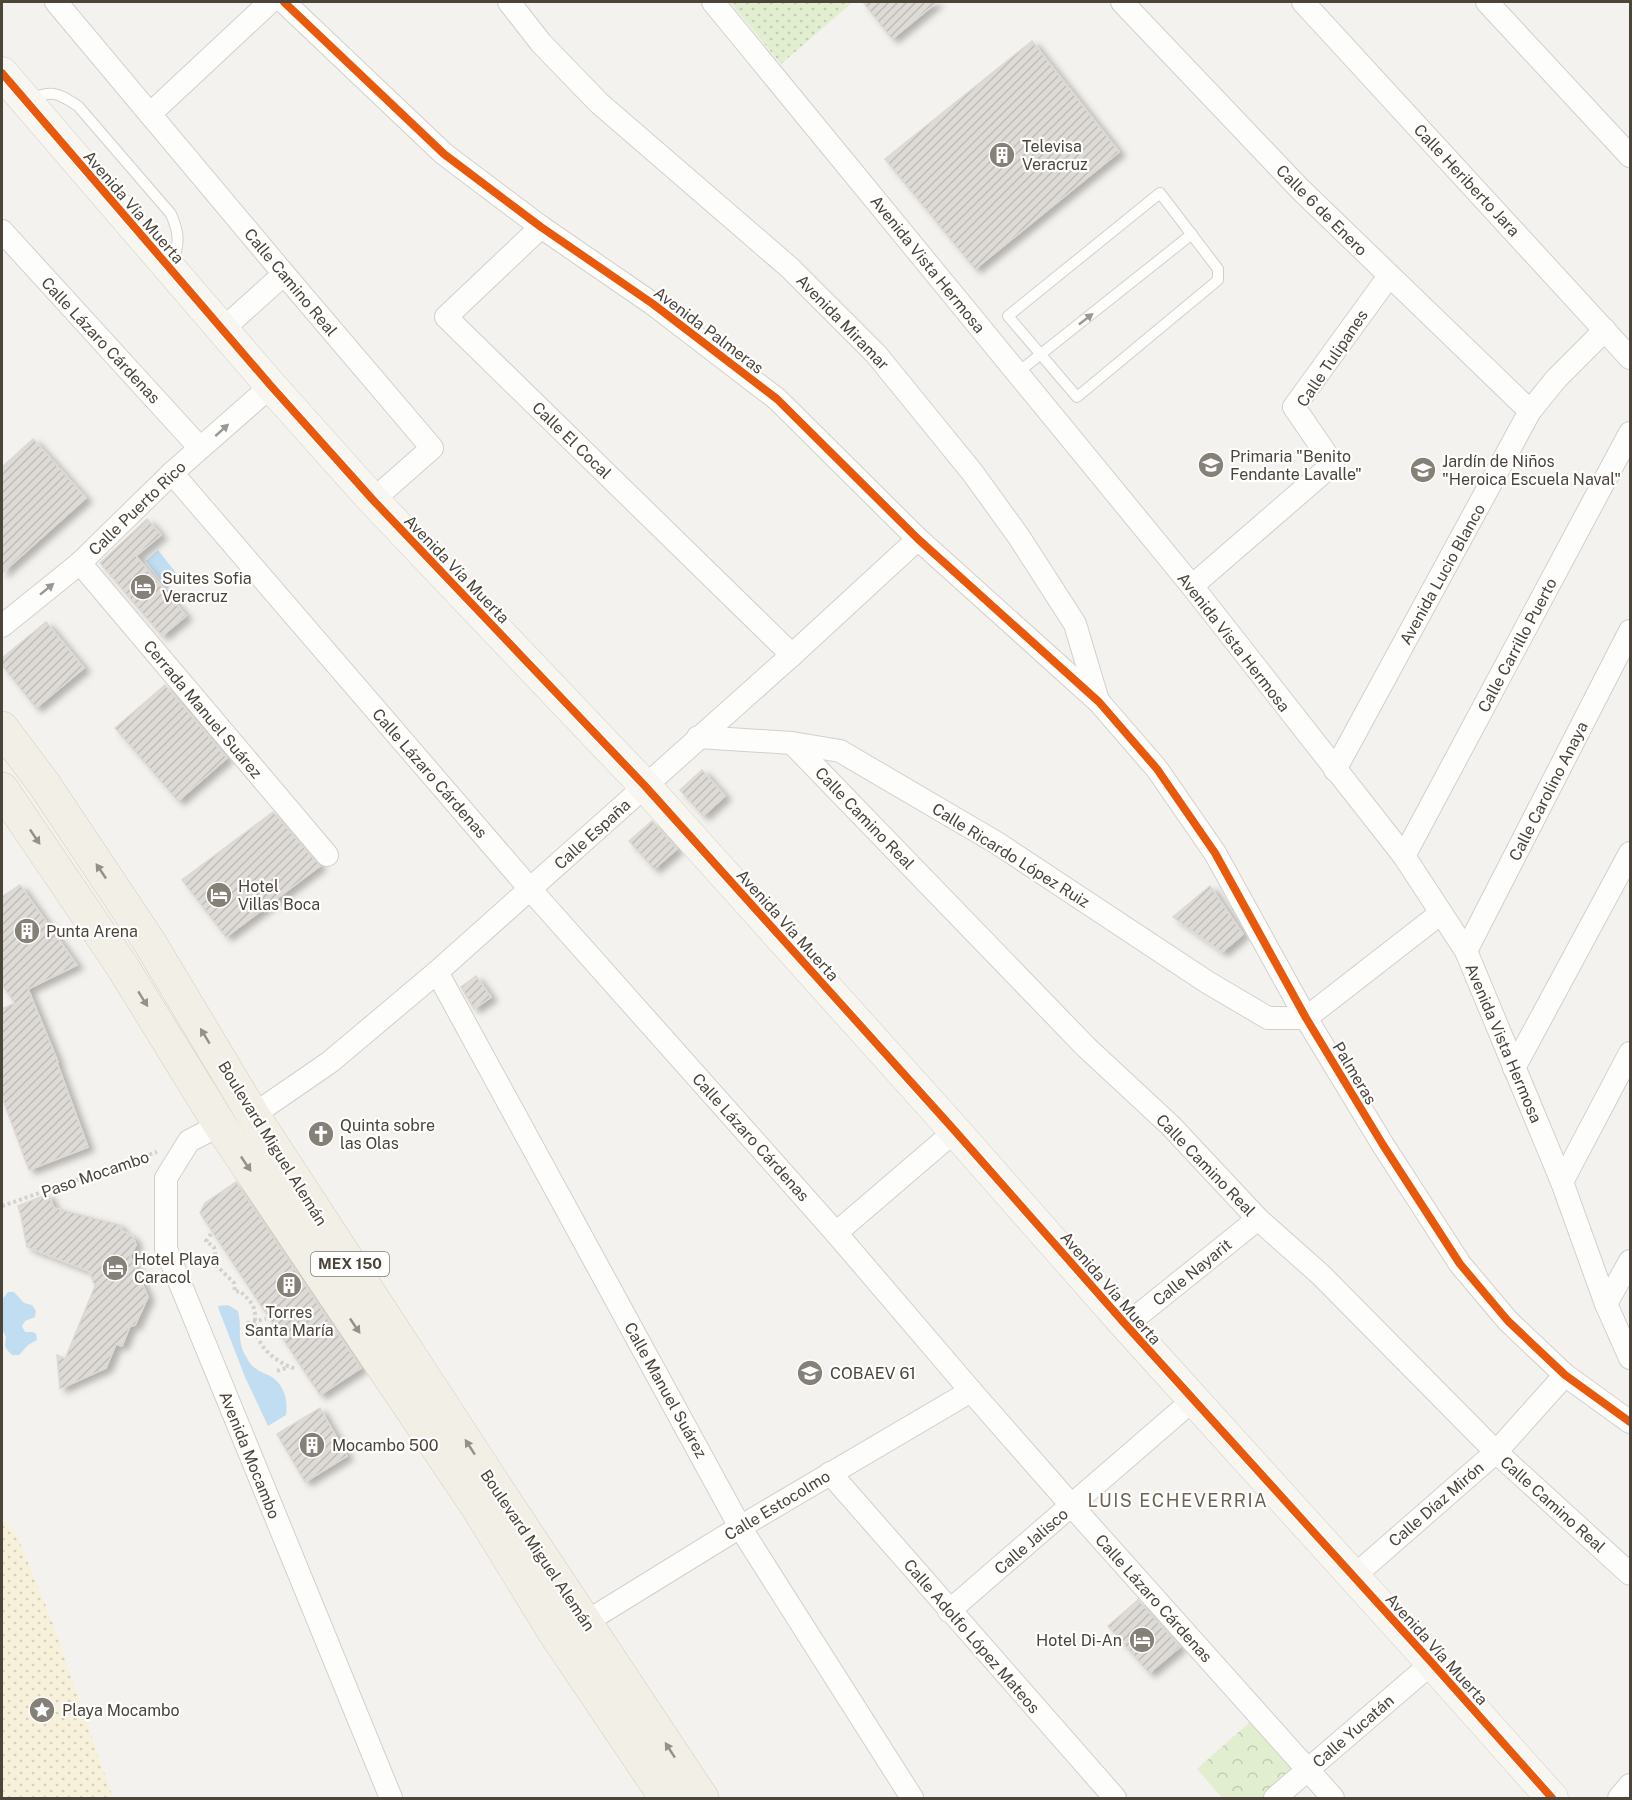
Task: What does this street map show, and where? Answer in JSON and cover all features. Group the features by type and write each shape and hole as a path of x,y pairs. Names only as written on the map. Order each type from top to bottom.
{"main road":[{"name":"Boulevard Miguel Alemán","path":"2,728 44,784 150,943 253,1115 702,1798"},
{"name":"Boulevard Miguel Alemán","path":"2,789 122,966 220,1125 478,1508 556,1635 666,1798"}],"street":[{"name":"Calle Camino Real","path":"56,2 432,448 373,500"},
{"path":"150,114 270,2"},
{"name":"Avenida Palmeras","path":"284,2 444,154 541,227 653,304 777,399 918,539 1099,702"},
{"name":"Avenida Miramar","path":"509,2 541,43 598,103 790,268 876,354 972,472 1019,537 1075,624 1099,702"},
{"name":"Avenida Vista Hermosa","path":"713,2 1191,586 1404,856 1466,951 1562,1182 1606,1304 1630,1358"},
{"name":"Calle 6 de Enero","path":"1122,2 1300,189 1530,411"},
{"name":"Calle Heriberto Jara","path":"1303,2 1630,358"},
{"path":"1487,2 1630,156"},
{"name":"Avenida Vía Muerta","path":"2,73 222,330 373,500 645,786 1552,1798"},
{"name":"Calle El Cocal","path":"541,227 446,317 792,655"},
{"name":"Calle Lázaro Cárdenas","path":"2,231 200,448"},
{"path":"222,330 284,274"},
{"name":"Calle Tulipanes","path":"1191,586 1333,464 1294,407 1389,276"},
{"name":"Avenida Lucio Blanco","path":"1335,770 1530,411 1556,379 1605,330"},
{"name":"Calle Puerto Rico","path":"2,626 80,563 172,473 271,386"},
{"name":"Calle Carrillo Puerto","path":"1404,856 1630,433"},
{"name":"Calle Lázaro Cárdenas","path":"172,473 530,890 836,1233 1072,1506 1334,1798"},
{"name":"Calle España","path":"253,1115 330,1062 437,972 792,655 918,539"},
{"name":"Cerrada Manuel Suárez","path":"80,563 327,855"},
{"name":"Calle Carolino Anaya","path":"1466,951 1630,631"},
{"name":"Palmeras","path":"1099,702 1157,769 1215,853 1306,1018 1383,1145 1460,1264 1508,1321 1565,1375 1630,1422"},
{"name":"Calle Ricardo López Ruiz","path":"698,737 792,743 840,751 997,843 1208,982 1268,1018 1306,1018"},
{"name":"Calle Camino Real","path":"792,743 1086,1047 1171,1126 1258,1219 1320,1275 1496,1452 1630,1574"},
{"path":"1514,1068 1630,853"},
{"path":"1306,1018 1441,912"},
{"name":"Calle Manuel Suárez","path":"437,972 740,1527 912,1798"},
{"path":"1562,1182 1630,1053"},
{"name":"Avenida Mocambo","path":"220,1125 189,1142 166,1178 165,1249 391,1798"},
{"path":"836,1233 955,1131"},
{"name":"Calle Nayarit","path":"1126,1325 1258,1219"},
{"path":"1606,1304 1630,1261"},
{"name":"Calle Díaz Mirón","path":"1353,1577 1496,1452 1565,1375"},
{"name":"Calle Estocolmo","path":"586,1622 740,1527 971,1391"},
{"name":"Calle Jalisco","path":"949,1611 1193,1400"},
{"name":"Calle Adolfo López Mateos","path":"830,1473 1115,1798"},
{"name":"Calle Yucatán","path":"1275,1798 1432,1663"},
{"path":"1619,1798 1630,1785"}],"lane":[{"path":"1160,193 1192,234 1218,268 1218,280 1077,397 1008,316 1160,193"},
{"path":"1017,373 1192,234"}],"path":[{"path":"211,1234 206,1241 214,1247 217,1266 234,1283 236,1293 251,1303 255,1312 258,1335 264,1348 280,1363 296,1369"},
{"path":"236,1293 246,1290"},
{"path":"247,1323 266,1319"},
{"path":"277,1371 290,1367"}],"green space":[{"path":"730,2 853,2 781,64"},
{"path":"1259,1714 1308,1769 1275,1798 1222,1798 1197,1769"}],"sand":[{"name":"Playa Mocambo","path":"2,1520 15,1531 52,1621 113,1798 2,1798"}],"water":[{"path":"158,550 180,578 167,588 146,561"},
{"path":"8,1292 14,1292 24,1303 32,1305 36,1311 35,1317 25,1321 22,1326 25,1332 36,1334 37,1340 28,1345 19,1355 12,1355 8,1351 2,1329 2,1300"},
{"path":"228,1305 238,1311 241,1343 249,1361 257,1369 272,1377 285,1394 286,1415 268,1426 245,1377 219,1310 218,1306"}],"building":[{"path":"863,2 937,2 892,39"},
{"name":"Televisa Veracruz","path":"1032,41 1119,152 975,269 885,159"},
{"path":"33,439 86,498 2,573 2,467"},
{"path":"147,519 161,535 136,556 186,616 162,636 100,563"},
{"path":"46,622 84,668 36,708 2,665 2,658"},
{"path":"165,685 227,758 178,801 115,728"},
{"path":"702,770 725,796 703,816 680,790"},
{"path":"273,812 320,866 226,937 182,880"},
{"path":"652,821 677,849 654,869 629,841"},
{"path":"20,885 77,965 28,989 58,1062 88,1147 29,1170 2,1097 2,1009 15,1003 2,985 2,897"},
{"path":"1210,886 1243,934 1222,952 1173,917"},
{"path":"476,976 491,997 474,1009 461,987"},
{"name":"Torres Santa María","path":"236,1182 361,1368 320,1395 200,1213 205,1203"},
{"path":"48,1194 54,1208 120,1225 121,1230 133,1237 136,1245 130,1256 148,1297 135,1325 130,1326 122,1346 116,1344 106,1368 60,1389 57,1355 65,1359 95,1286 89,1271 27,1247 18,1206"},
{"name":"Mocambo 500","path":"320,1408 347,1456 305,1482 277,1434"},
{"path":"1138,1600 1180,1647 1149,1673 1108,1626"}],"cycle path":[{"path":"284,2 444,154 541,227 653,304 777,399 918,539 1099,702 1157,769 1215,853 1306,1018 1383,1145 1460,1264 1508,1321 1565,1375 1630,1422"},
{"path":"2,73 271,386 373,500 645,786 1552,1798"}],"place":[{"name":"Televisa Veracruz","path":"1002,155"},
{"name":"Primaria \"Benito Fendante Lavalle\"","path":"1211,465"},
{"name":"Jardín de Niños \"Heroica Escuela Naval\"","path":"1423,470"},
{"name":"Suites Sofia Veracruz","path":"143,587"},
{"name":"Hotel Villas Boca","path":"219,895"},
{"name":"Punta Arena","path":"27,931"},
{"name":"Quinta sobre las Olas","path":"321,1134"},
{"name":"Hotel Playa Caracol","path":"115,1268"},
{"name":"Torres Santa María","path":"289,1285"},
{"name":"COBAEV 61","path":"810,1373"},
{"name":"Mocambo 500","path":"312,1445"},
{"name":"Hotel Di-An","path":"1142,1640"},
{"name":"Playa Mocambo","path":"42,1710"}],"district":[{"name":"LUIS ECHEVERRIA","path":"1178,1501"}]}
